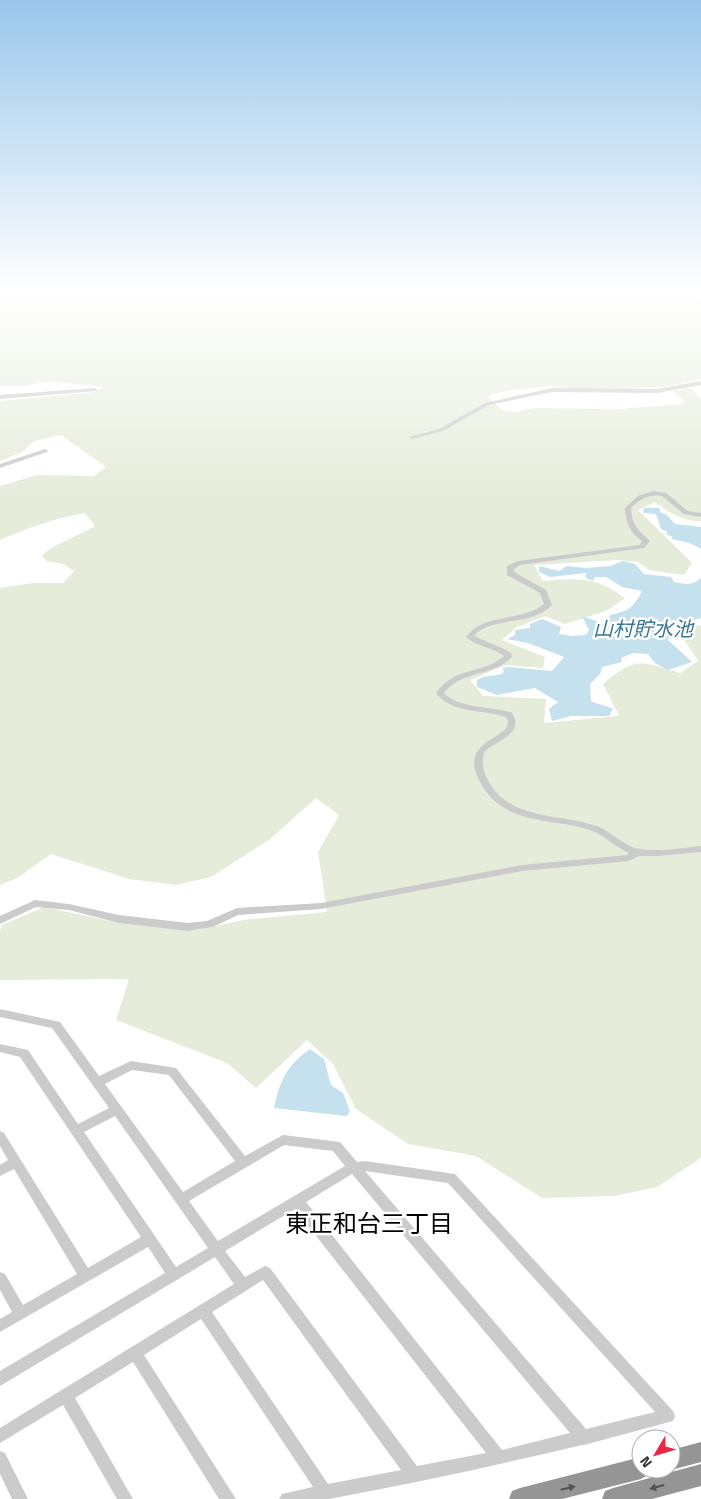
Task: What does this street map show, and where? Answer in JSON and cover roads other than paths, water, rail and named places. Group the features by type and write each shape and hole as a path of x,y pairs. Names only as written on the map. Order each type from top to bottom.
{"highway":[{"path":"681,1457 701,1452"},
{"path":"520,1499 631,1471"},
{"path":"613,1499 701,1475"}],"street":[{"path":"412,438 441,430 487,404 552,390 656,391 701,383"},
{"path":"0,397 95,390"},
{"path":"0,466 45,451"},
{"path":"637,852 607,834 590,827 541,819 515,810 499,801 489,791 480,773 480,754 488,743 499,739 511,727 512,720 509,715 500,711 451,704 443,699 440,693 452,678 491,668 501,664 508,657 503,650 476,642 470,636 472,630 482,625 528,617 541,612 548,605 543,592 510,573 510,568 518,563 642,547 646,541 633,531 628,508 644,494 664,494 686,513 701,515"},
{"path":"0,920 35,903 69,907 119,919 188,927 209,924 237,912 321,906 522,868 629,858 637,852 699,847"},
{"path":"0,1013 56,1025 243,1286"},
{"path":"0,1048 24,1053 174,1275"},
{"path":"98,1082 130,1065 172,1071 243,1162"},
{"path":"77,1130 117,1109"},
{"path":"0,1136 86,1276"},
{"path":"181,1199 283,1140 336,1146 584,1438"},
{"path":"0,1171 16,1162"},
{"path":"0,1379 354,1167 365,1166 451,1178 668,1416 500,1458 287,1499"},
{"path":"297,1201 500,1458"},
{"path":"0,1326 149,1239"},
{"path":"0,1436 265,1272 414,1475"},
{"path":"0,1278 21,1314"},
{"path":"203,1311 326,1493"},
{"path":"135,1353 228,1499"},
{"path":"66,1396 125,1499"},
{"path":"0,1458 20,1499"}],"water":[{"path":"644,508 660,508 660,512 667,515 675,524 701,527 701,549 690,543 671,539 673,537 666,534 668,532 661,529 656,514 643,513"},
{"name":"山村貯水池","path":"623,561 635,564 644,574 671,577 674,582 692,583 701,578 701,618 672,626 668,640 692,662 668,670 655,663 648,654 633,653 621,658 622,662 602,667 600,674 590,684 591,701 613,709 609,716 571,716 552,721 549,709 558,702 535,688 497,695 477,687 477,680 483,677 502,674 504,671 502,668 552,671 564,657 528,643 507,639 515,635 515,630 530,628 530,624 542,619 561,627 559,634 572,636 586,635 589,630 582,616 602,623 608,620 610,615 630,608 642,591 622,587 606,577 595,577 593,581 586,578 586,573 550,577 539,572 539,566 559,571 567,566 586,568 610,566"},
{"path":"310,1049 324,1059 331,1085 343,1093 350,1111 347,1116 274,1108 285,1075 295,1062"}],"district":[{"name":"東正和台三丁目","path":"369,1224"}]}
